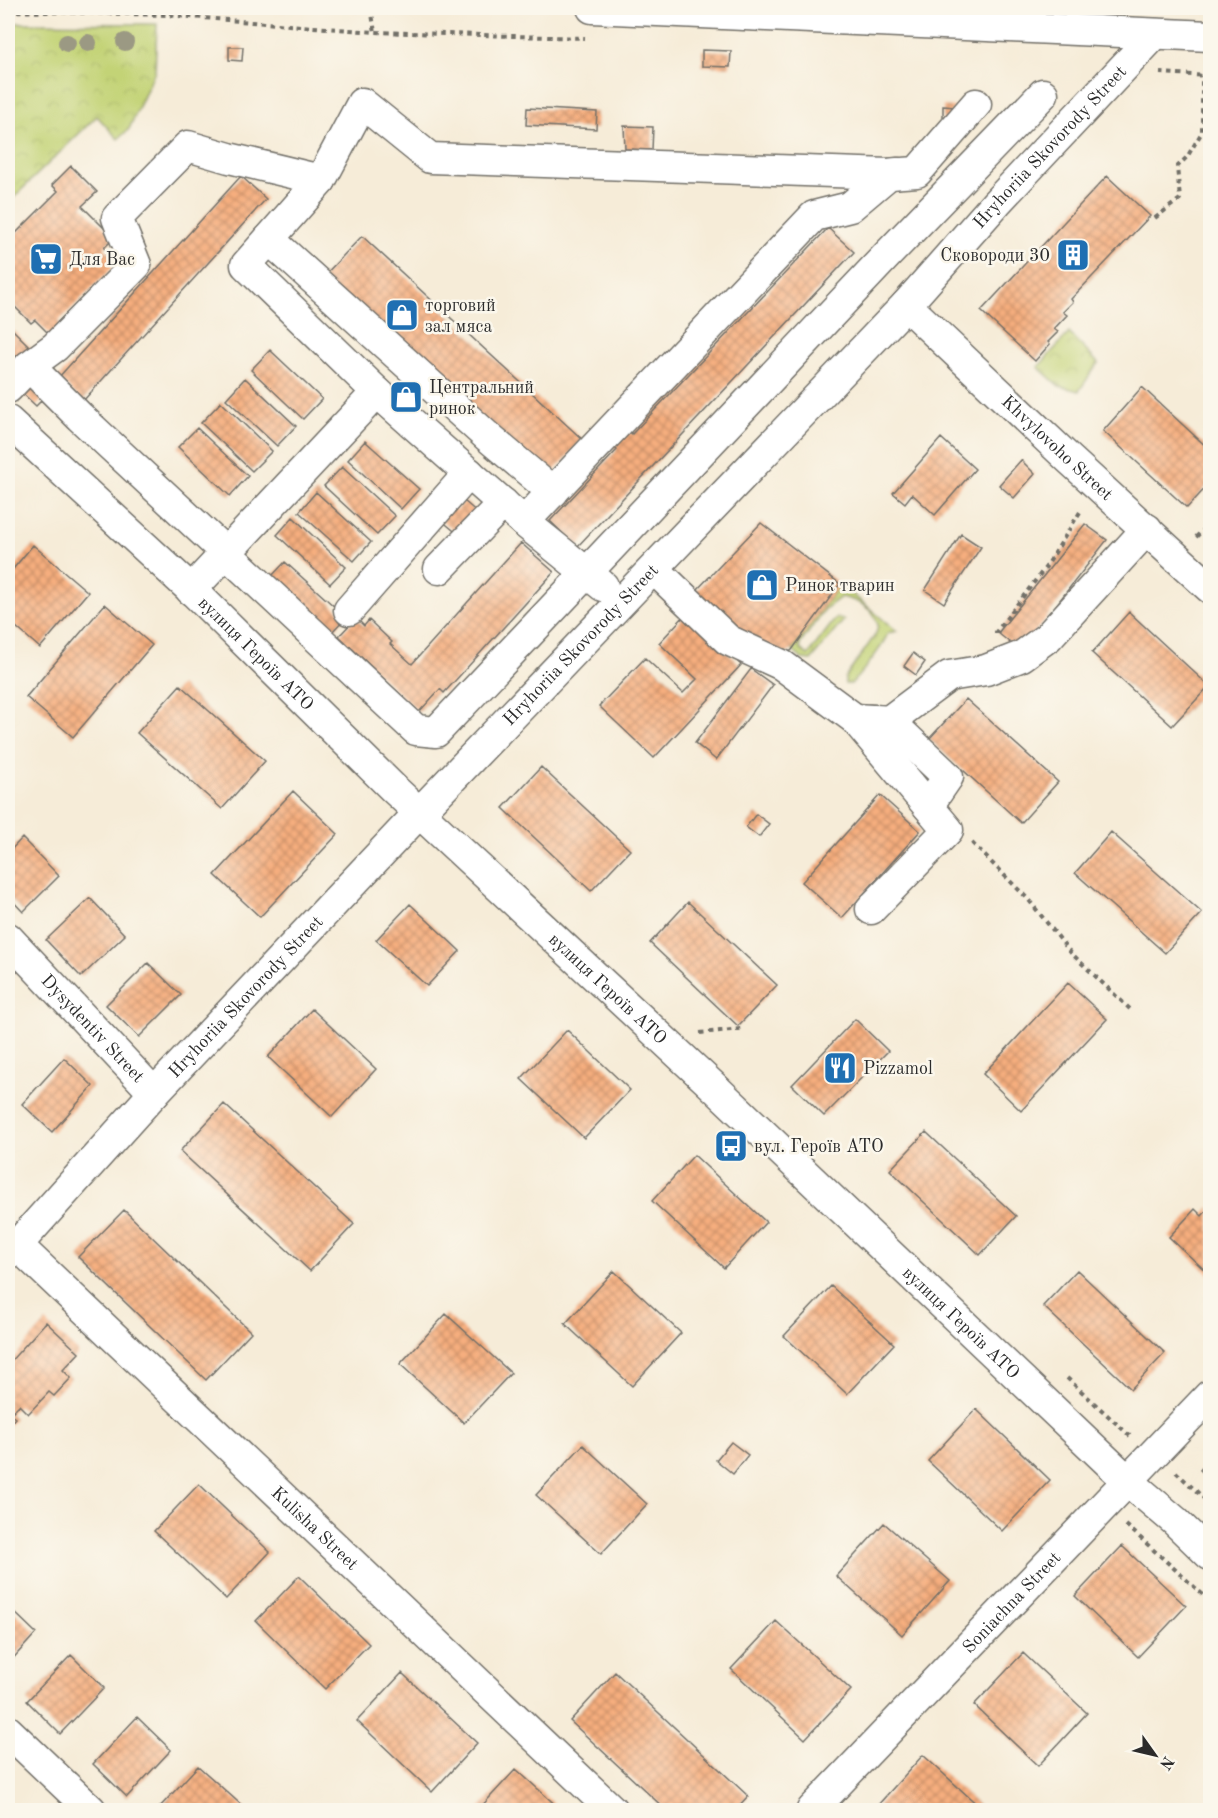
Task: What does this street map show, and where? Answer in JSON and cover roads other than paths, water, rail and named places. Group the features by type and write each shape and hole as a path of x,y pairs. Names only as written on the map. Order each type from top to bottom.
{"street":[{"path":"592,8 1155,34 1207,51"},
{"name":"Hryhoriia Skovorody Street","path":"12,1250 154,1093 906,305 997,202 1155,34"},
{"path":"29,366 80,417 416,730 436,732 588,574 880,262 1043,94"},
{"path":"622,602 514,513 377,392 246,265 321,180 362,103 430,158 903,173 943,186 971,181 984,187 997,202"},
{"path":"439,569 514,513 553,492 814,216 850,207 903,173 976,104"},
{"path":"8,388 29,366 55,348 136,265 117,218 188,146 321,180"},
{"path":"269,239 488,437 553,492"},
{"name":"Khvylovoho Street","path":"906,305 1210,588"},
{"path":"191,590 377,392"},
{"name":"вулиця Героїв АТО","path":"8,421 191,590 419,813 713,1086 1128,1481 1159,1506 1210,1555"},
{"path":"349,610 469,473"},
{"path":"855,720 889,721 949,676 995,666 1022,656 1048,637 1147,529"},
{"path":"654,569 728,640 782,665 855,720 948,830 871,909"},
{"path":"889,721 948,777 928,806"},
{"name":"Dysydentiv Street","path":"8,938 154,1093"},
{"name":"Kulisha Street","path":"12,1250 612,1810"},
{"name":"Soniachna Street","path":"812,1810 1210,1395"},
{"path":"8,1731 91,1810"}],"place":[{"name":"Сковороди 30","path":"1073,255"},
{"name":"Для Вас","path":"46,259"},
{"name":"торговий зал мяса","path":"402,315"},
{"name":"Центральний ринок","path":"406,397"},
{"name":"Ринок тварин","path":"762,585"},
{"name":"Pizzamol","path":"840,1068"},
{"name":"вул. Героїв АТО","path":"731,1146"}]}
